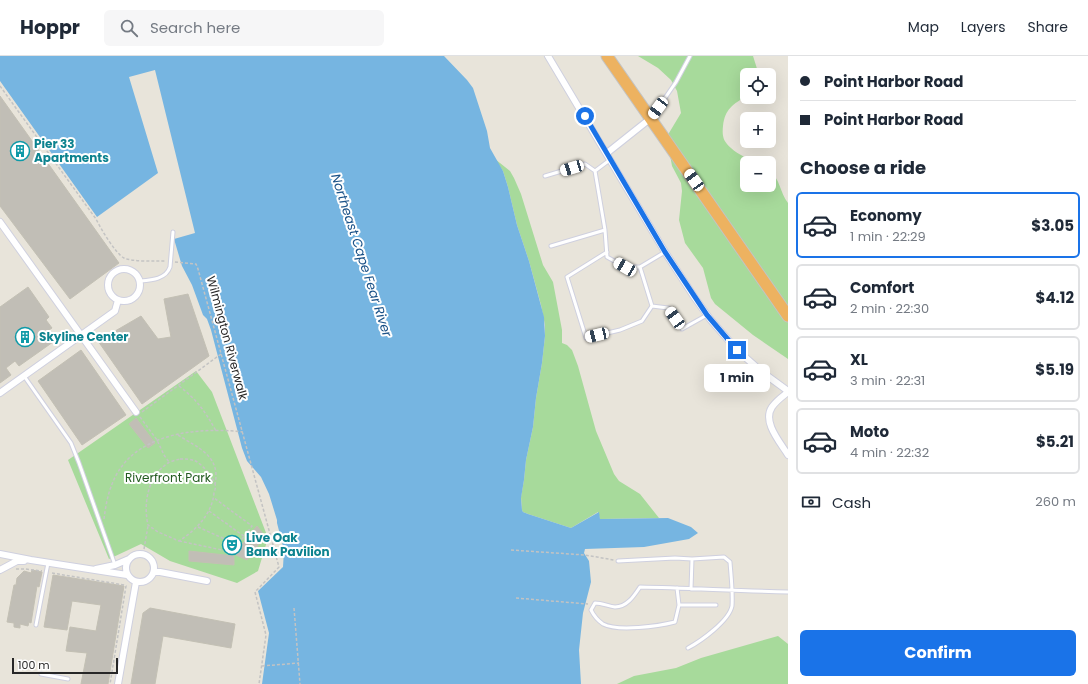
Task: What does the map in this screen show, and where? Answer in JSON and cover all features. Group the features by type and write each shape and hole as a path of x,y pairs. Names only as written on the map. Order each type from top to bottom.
{"highway":[{"path":"608,56 788,316"}],"street":[{"path":"548,56 611,159 665,252 707,315 737,350 788,392 773,406 769,413 769,418 774,431 788,455"},
{"path":"607,153 650,118"},
{"path":"0,222 136,412"},
{"path":"118,270 129,270 138,276 140,281 140,290 135,297 127,301 118,300 110,293 108,282 118,270"},
{"path":"0,393 115,311 118,300"},
{"path":"0,554 127,575 136,582 144,582 148,580 154,572 154,562 151,558 142,554 133,556 126,564 127,575"},
{"path":"0,570 17,561 31,560"},
{"path":"94,569 115,565 129,560"},
{"path":"154,572 207,581"},
{"path":"118,684 136,582"}],"lane":[{"path":"650,118 676,82 690,56"},
{"path":"595,171 611,159"},
{"path":"545,176 585,164 595,171 607,257 625,267 640,267 665,252"},
{"path":"550,246 604,230"},
{"path":"140,281 148,281 165,275 169,271 171,262 172,232"},
{"path":"607,252 567,277 586,338 620,330 642,322 652,306 640,267"},
{"path":"652,306 668,308 682,329 707,315"},
{"path":"24,376 71,443 115,565"},
{"path":"618,561 724,556 730,562 732,607 726,617 700,642 688,648"},
{"path":"691,589 692,558"},
{"path":"36,625 48,562"},
{"path":"677,588 679,605 675,622 657,627 620,627 604,624 595,618 591,610 596,603 616,607 629,602 640,587 677,588 732,591 788,592"},
{"path":"679,605 716,605"},
{"path":"41,674 68,679"}],"path":[{"name":"Wilmington Riverwalk","path":"0,86 96,219 102,231 124,258 130,260 196,264 280,567 255,592 266,635 259,684"},
{"path":"169,462 157,440 139,415 221,354"},
{"path":"179,386 193,397 205,411 216,431"},
{"path":"103,529 107,499 117,473 126,461 137,451 157,440 204,430 243,432"},
{"path":"178,435 207,454 216,465 217,475 214,498 209,511 198,527 179,541"},
{"path":"144,549 148,525 145,514 146,501 149,490 161,469 169,462 180,459 193,459 210,474 215,485"},
{"path":"148,525 158,532 179,541 232,552 252,526 214,498"},
{"path":"209,511 244,536"},
{"path":"198,527 238,544"},
{"path":"511,550 585,555 618,561"},
{"path":"12,570 25,569 124,584 126,586 110,684"},
{"path":"516,598 594,605"},
{"path":"294,608 300,684"},
{"path":"262,666 299,663"}],"green space":[{"path":"638,56 753,56 757,68 740,68 740,101 730,108 726,115 724,120 723,136 726,143 743,156 740,156 740,192 776,192 776,178 788,203 788,359 753,335 715,304 711,298 703,268 685,243 679,220 682,191 681,183 672,166 668,144 669,133 681,113 677,91 671,80 658,68"},
{"path":"495,159 510,171 521,194 543,265 553,282 562,330 562,343 567,345 572,350 578,366 596,431 614,474 619,481 640,494 659,518 600,519 598,512 571,528 528,514 522,510 521,497 542,363 545,325 541,305 517,225 508,187 503,171"},
{"name":"Riverfront Park","path":"196,371 212,392 268,538 258,571 237,583 170,561 141,544 109,559 68,460"},
{"path":"778,636 788,644 788,684 617,684 634,676 676,668 701,658"}],"water":[{"name":"Northeast Cape Fear River","path":"0,56 444,56 467,80 473,88 487,131 490,148 503,171 544,317 545,336 542,363 521,498 523,512 571,528 599,512 600,519 668,518 691,527 698,533 689,539 644,547 585,549 584,553 589,561 591,582 583,613 579,650 581,684 262,684 269,633 258,591 283,567 284,550 269,494 261,477 247,461 242,448 211,330 207,319 203,315 192,285 182,266 174,239 195,233 155,70 129,77 158,173 97,217 0,81"}],"building":[{"name":"Pier 33 Apartments","path":"0,96 119,263 70,299 0,206"},
{"name":"Skyline Center","path":"28,287 49,317 46,320 52,328 46,332 53,342 19,366 15,361 6,368 11,375 0,383 0,307"},
{"path":"188,294 209,356 142,404 98,341 141,316 158,339 171,337 164,299"},
{"path":"81,350 126,415 82,445 38,381"},
{"path":"136,418 155,443 148,448 129,424"},
{"path":"257,526 265,536 247,560 234,554"},
{"path":"189,551 234,556 234,565 189,561"},
{"path":"32,570 42,572 39,587 37,586 31,623 29,622 28,626 20,624 20,628 14,627 14,623 7,622 14,585 16,585 17,578 24,571 31,573"},
{"path":"53,575 124,586 108,684 81,684 87,653 66,651 70,627 96,631 101,605 72,601 67,630 44,627"},
{"path":"150,608 235,624 231,648 163,636 155,684 131,684 143,613"}],"place":[{"name":"Pier 33 Apartments","path":"20,151"},
{"name":"Skyline Center","path":"25,337"},
{"name":"Live Oak Bank Pavilion","path":"232,545"}],"route":[{"path":"585,116 665,252 707,315 737,350"}]}
